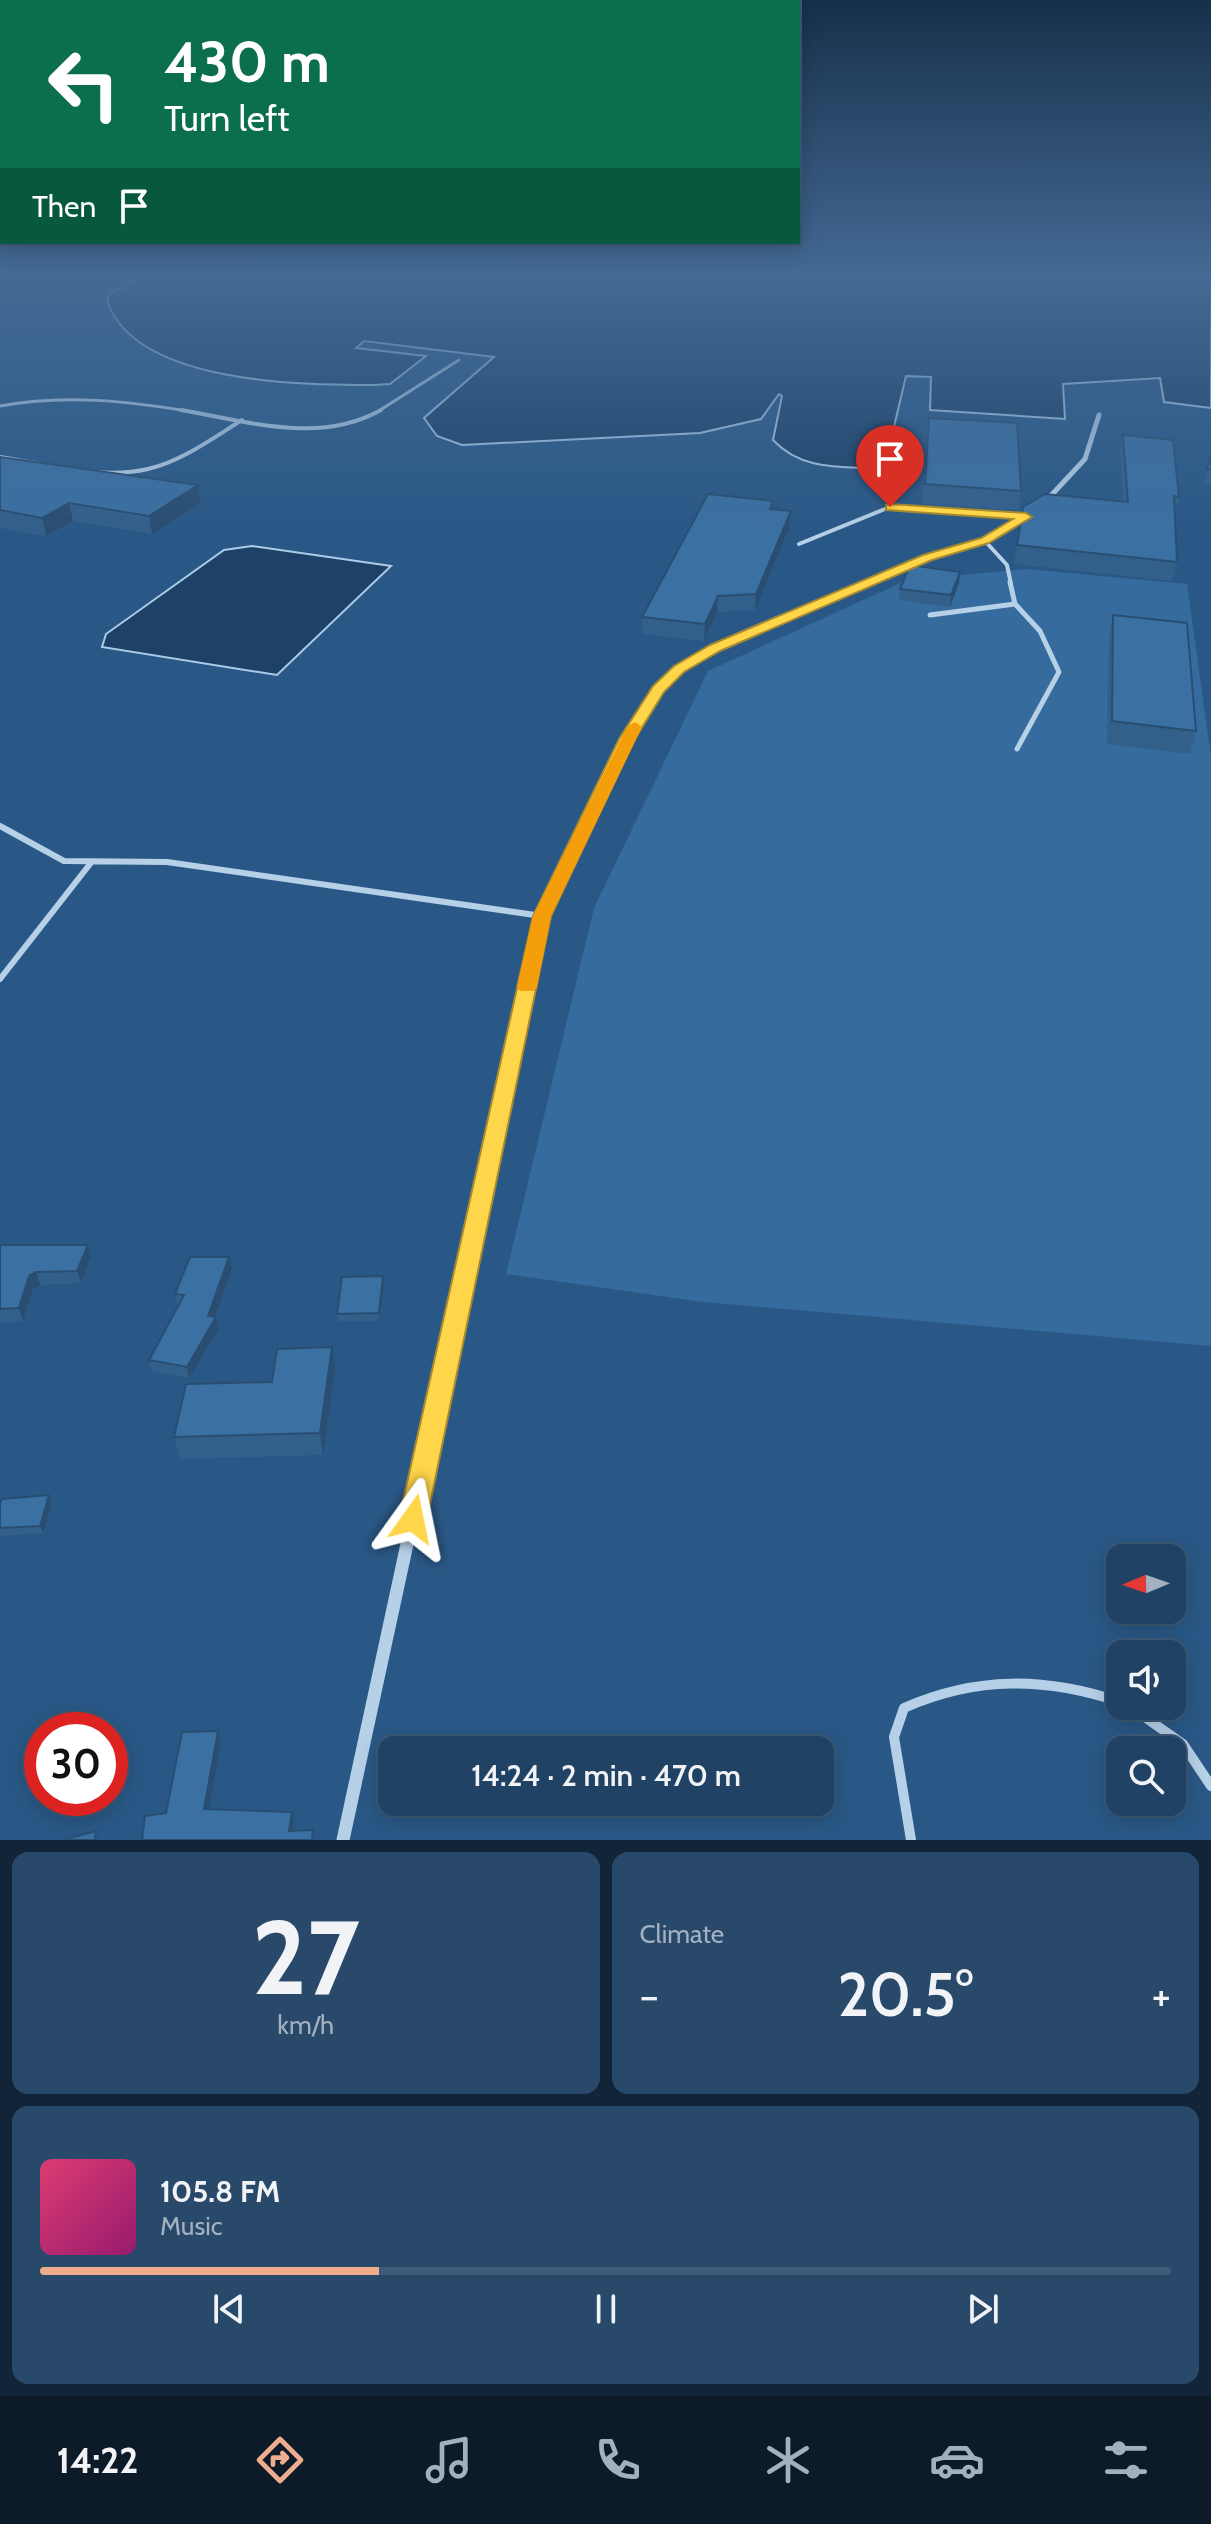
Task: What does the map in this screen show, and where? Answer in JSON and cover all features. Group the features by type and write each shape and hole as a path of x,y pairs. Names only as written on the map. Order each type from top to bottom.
{"street":[{"path":"343,1840 542,916 627,739 658,689 679,669 715,648 928,558 985,541 1026,517 1043,505 1085,459 1099,415"}],"lane":[{"path":"0,406 38,399 95,398 322,429 351,425 459,360"},
{"path":"0,457 112,471 139,470 186,454 242,420"},
{"path":"799,544 890,507 1026,517"},
{"path":"985,541 1007,565 1015,604 1040,631 1059,672 1017,749"},
{"path":"930,615 1015,604"},
{"path":"0,826 64,861 90,864 167,862 542,916"},
{"path":"0,979 90,864"},
{"path":"911,1840 894,1737 904,1708 936,1691 981,1683 1035,1681 1106,1697"},
{"path":"1149,1720 1183,1744 1211,1786"}],"shaded area":[{"path":"175,360 421,360 390,384 374,385 265,380"},
{"path":"491,360 1211,360 1211,408 1164,402 1160,378 1063,384 1065,419 930,410 931,377 906,376 884,469 824,465 797,458 785,450 773,440 782,396 779,394 761,419 700,433 462,445 437,436 424,418"},
{"path":"252,546 391,566 277,675 102,647 106,634 224,550"},
{"path":"1027,569 1187,584 1211,757 1211,1346 703,1302 506,1274 594,908 708,671 907,580"}],"building":[{"path":"929,418 1017,423 1021,491 925,484"},
{"path":"1123,435 1173,440 1179,497 1174,496 1177,562 1017,545 1023,507 1045,494 1128,502"},
{"path":"0,457 198,485 149,516 69,503 42,518 0,510"},
{"path":"708,494 773,501 770,509 791,511 756,594 718,596 705,624 642,617"},
{"path":"910,565 960,572 951,595 900,589"},
{"path":"1113,615 1187,623 1196,731 1112,721"},
{"path":"0,1245 88,1245 77,1271 36,1272 29,1276 19,1308 0,1309"},
{"path":"190,1257 229,1257 208,1316 216,1317 187,1367 149,1360 184,1295 175,1294"},
{"path":"383,1276 379,1313 337,1314 342,1277"},
{"path":"332,1347 320,1433 174,1437 186,1384 272,1382 277,1349"},
{"path":"49,1495 40,1526 0,1528 2,1499"},
{"path":"218,1731 204,1809 292,1812 289,1831 313,1830 312,1840 142,1840 145,1816 166,1813 182,1732"},
{"path":"96,1831 95,1840 66,1840 66,1839"}],"slow traffic":[{"path":"527,987 542,916 635,727"}],"route":[{"path":"413,1519 542,916 627,739 658,689 679,669 715,648 928,558 985,541 1026,517 890,507"}]}
